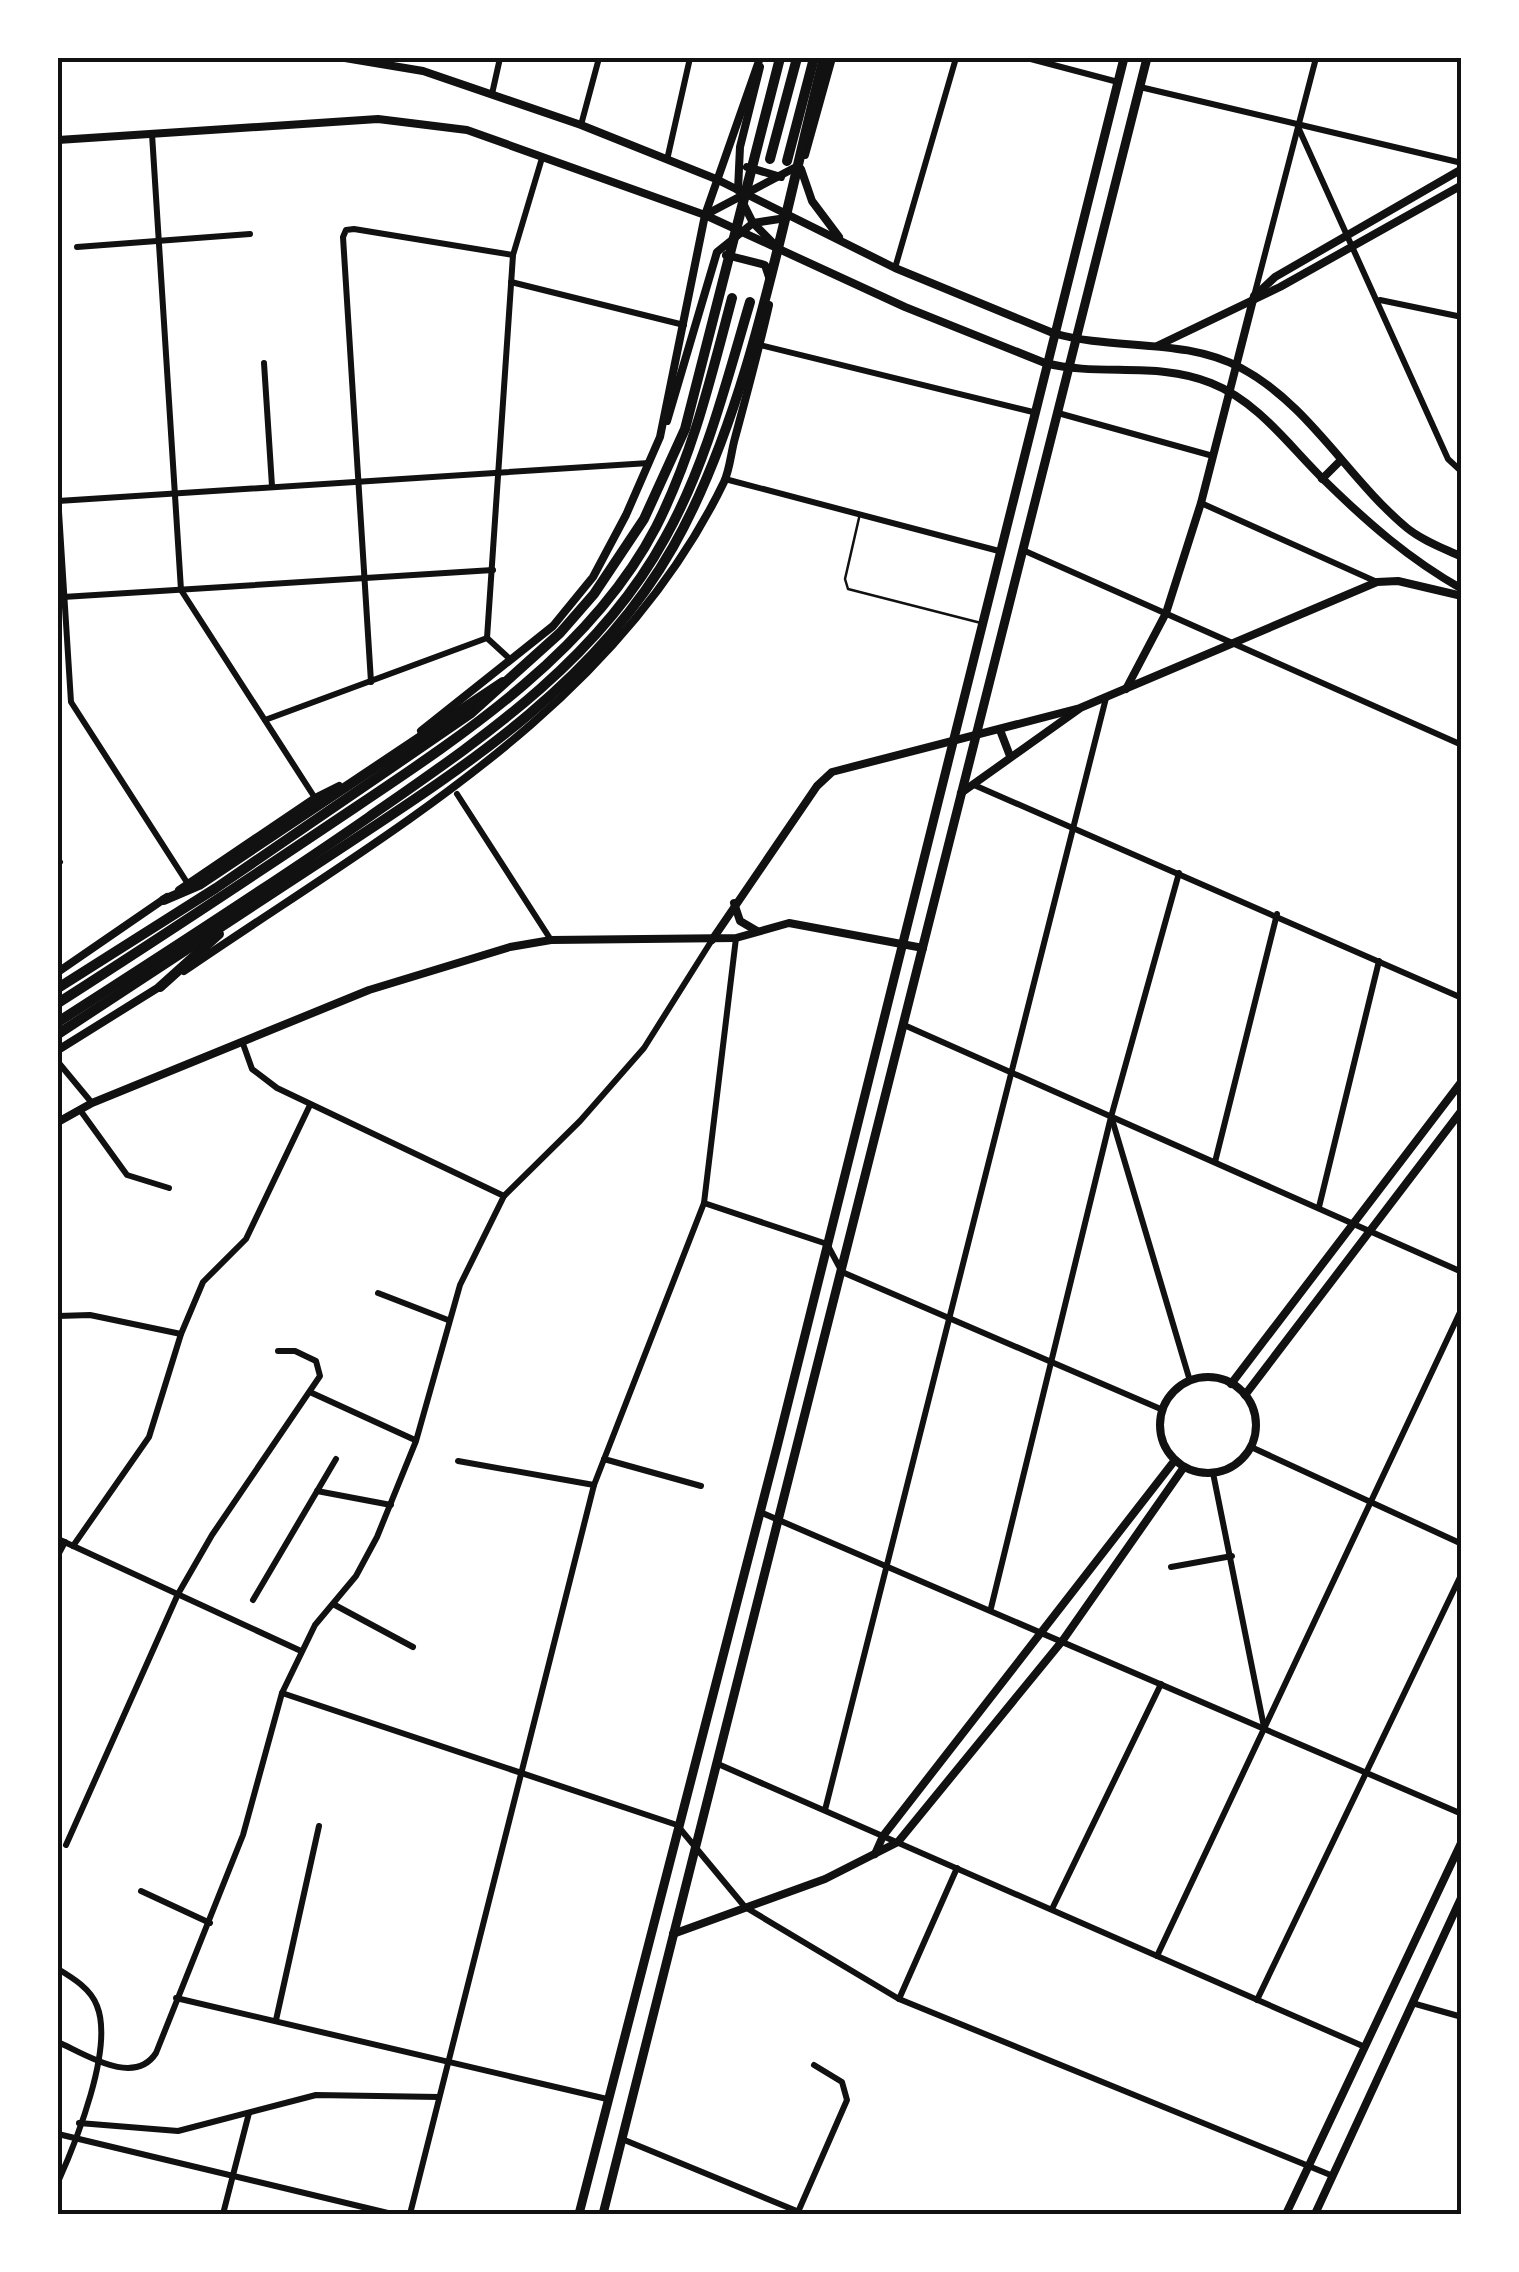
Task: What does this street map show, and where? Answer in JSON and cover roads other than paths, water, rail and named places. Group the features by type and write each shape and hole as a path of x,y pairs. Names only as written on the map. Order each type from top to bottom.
{"highway":[{"path":"58,988 322,817 514,678 560,634 618,562 670,469 700,376 780,58"},
{"path":"770,159 797,58"},
{"path":"787,161 814,58"},
{"path":"58,1034 447,779 540,708 588,661 642,596 674,546 720,446 824,58"},
{"path":"58,1004 431,757 523,688 633,562 654,530 686,461 732,298"},
{"path":"58,1022 279,879 532,700 581,652 666,538 709,441 750,302"},
{"path":"593,576 633,562"},
{"path":"640,614 642,574"},
{"path":"164,900 341,792 477,695 514,678"},
{"path":"328,825 341,786"},
{"path":"160,987 279,879"}],"main road":[{"path":"349,58 423,71 582,125 716,178 745,197 895,268 1053,333 1075,340 1157,346 1237,366 1292,406 1405,526 1462,557"},
{"path":"738,189 738,164 760,58"},
{"path":"660,438 705,215 760,58"},
{"path":"58,1050 160,987 460,781 547,715 640,614 726,480 832,58"},
{"path":"579,2214 760,1512 1124,58"},
{"path":"604,2214 1148,58"},
{"path":"58,140 358,120 424,122 467,130 705,215 782,252 1045,363 1068,369 1184,374 1231,392 1262,416 1396,548 1462,592"},
{"path":"58,149 74,141"},
{"path":"738,164 781,177"},
{"path":"705,215 802,166"},
{"path":"802,166 818,210 846,243"},
{"path":"1126,689 1166,614 1201,504 1254,296 1275,277 1462,166"},
{"path":"1157,346 1254,296 1280,287 1462,185"},
{"path":"745,197 752,224 782,252"},
{"path":"189,887 315,798 341,786 512,661 553,626 593,576 676,403 717,252 752,224 790,217"},
{"path":"717,252 765,265 772,288"},
{"path":"1322,479 1341,460"},
{"path":"712,940 734,903 832,772 1080,708 1229,641 1377,582 1398,581 1462,592"},
{"path":"961,793 1080,708"},
{"path":"1000,730 1010,756"},
{"path":"58,972 164,900"},
{"path":"734,903 740,922 763,932"},
{"path":"722,922 734,929 736,938"},
{"path":"58,1122 92,1103 368,990 510,947 551,940 736,938 788,922 923,948"},
{"path":"1231,1384 1462,1081"},
{"path":"1245,1395 1462,1110"},
{"path":"1209,1378 1231,1384 1245,1395 1255,1417 1250,1447 1234,1466 1213,1473 1184,1467 1175,1460 1160,1432 1162,1410 1171,1395 1190,1381 1209,1378"},
{"path":"874,1856 883,1836 1175,1460"},
{"path":"673,1934 874,1856 898,1842 1063,1640 1184,1467"},
{"path":"1286,2214 1462,1841"},
{"path":"1314,2214 1462,1896"},
{"path":"631,2008 654,2013"}],"street":[{"path":"423,71 424,58"},
{"path":"492,94 500,58"},
{"path":"582,125 599,58"},
{"path":"667,160 690,58"},
{"path":"895,268 956,58"},
{"path":"1027,58 1118,82"},
{"path":"1254,296 1316,58"},
{"path":"1140,88 1462,166"},
{"path":"1298,127 1458,471"},
{"path":"152,132 180,590 315,798"},
{"path":"487,638 513,255 542,158"},
{"path":"371,682 346,230 513,255"},
{"path":"78,248 250,234"},
{"path":"511,282 684,324"},
{"path":"1379,300 1462,317"},
{"path":"760,345 1033,412"},
{"path":"264,363 272,486"},
{"path":"1058,413 1213,456"},
{"path":"189,887 71,702 58,499 649,462"},
{"path":"726,480 1000,551"},
{"path":"1201,504 1377,582"},
{"path":"1024,552 1462,745"},
{"path":"63,597 493,570"},
{"path":"487,638 512,661"},
{"path":"265,720 487,638"},
{"path":"825,1810 1106,698"},
{"path":"974,785 1462,998"},
{"path":"457,794 551,940"},
{"path":"990,1608 1111,1116 1178,873"},
{"path":"1215,1162 1277,914"},
{"path":"410,2214 594,1485 704,1203 736,938"},
{"path":"58,2042 126,2069 150,2063 244,1835 282,1694 314,1625 356,1576 391,1505 416,1440 460,1285 504,1196 580,1121 644,1048 712,940"},
{"path":"1319,1208 1379,961"},
{"path":"904,1025 1462,1272"},
{"path":"242,1041 252,1069 310,1105 504,1196"},
{"path":"58,1062 92,1103"},
{"path":"58,1555 149,1437 181,1334 212,1268 246,1239 310,1105"},
{"path":"80,1110 127,1175 169,1188"},
{"path":"1111,1116 1190,1381"},
{"path":"704,1203 827,1244 842,1272 1162,1410"},
{"path":"378,1293 448,1320"},
{"path":"1157,1956 1462,1308"},
{"path":"58,1316 90,1315 181,1334"},
{"path":"66,1845 178,1594 212,1535 320,1376 316,1361 296,1351 278,1352"},
{"path":"312,1393 416,1440"},
{"path":"1250,1447 1462,1544"},
{"path":"253,1600 336,1459"},
{"path":"604,1459 700,1486"},
{"path":"458,1461 594,1485"},
{"path":"1213,1473 1264,1728"},
{"path":"317,1491 391,1505"},
{"path":"760,1512 1462,1814"},
{"path":"65,1542 301,1651"},
{"path":"1171,1566 1232,1556"},
{"path":"1258,2000 1462,1573"},
{"path":"333,1604 413,1647"},
{"path":"1052,1909 1162,1684"},
{"path":"282,1694 677,1825 745,1908 898,1999 1332,2176"},
{"path":"718,1764 1365,2047"},
{"path":"276,2020 319,1826"},
{"path":"898,1999 957,1868"},
{"path":"141,1891 210,1923"},
{"path":"58,1969 88,1990 102,2021 98,2060 76,2137 58,2182"},
{"path":"176,1998 607,2099"},
{"path":"1412,2003 1462,2017"},
{"path":"622,2139 801,2213 847,2100 842,2082 814,2064"},
{"path":"79,2123 178,2131 316,2095 357,2092 438,2097"},
{"path":"223,2214 249,2112"},
{"path":"58,2134 392,2214"},
{"path":"58,2159 66,2164"},
{"path":"772,2214 775,2205"}],"lane":[{"path":"860,514 845,580 848,590 983,624"}]}
